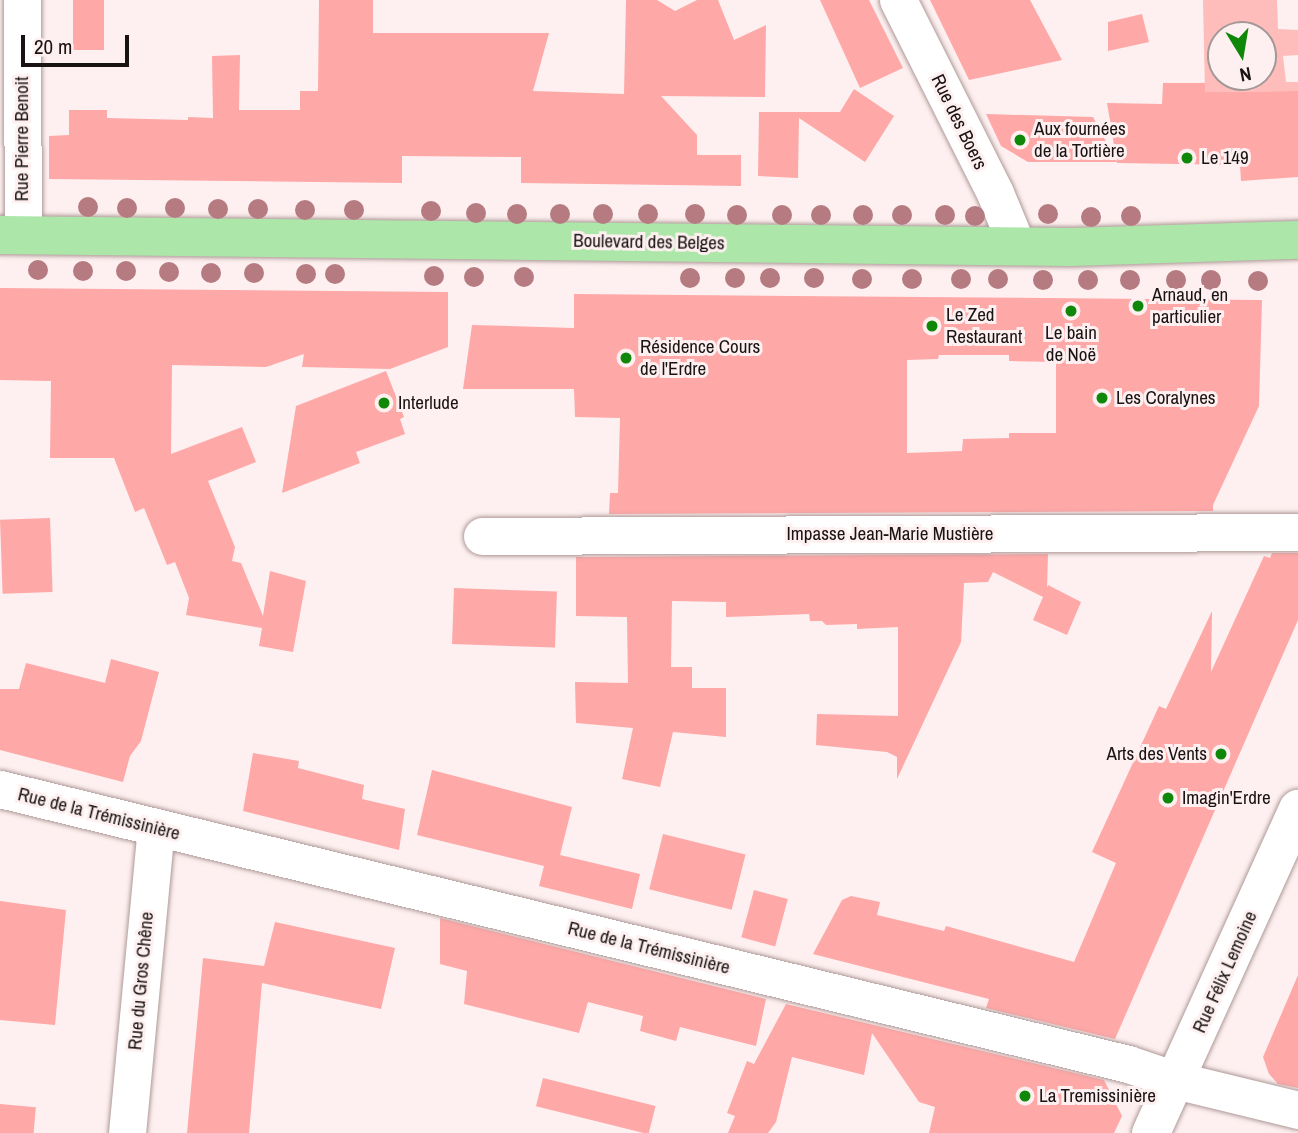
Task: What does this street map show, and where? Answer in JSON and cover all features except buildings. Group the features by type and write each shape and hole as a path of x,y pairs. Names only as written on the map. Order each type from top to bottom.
{"main road":[{"name":"Boulevard des Belges","path":"12,235 1017,246 1298,240"}],"street":[{"name":"Rue Pierre Benoit","path":"12,235 22,0"},
{"name":"Rue des Boers","path":"898,0 995,193 1017,246"},
{"name":"Impasse Jean-Marie Mustière","path":"482,536 1298,532"},
{"name":"Rue de la Trémissinière","path":"0,789 1128,1064 1175,1080 1298,1110"},
{"name":"Rue Félix Lemoine","path":"1151,1133 1298,809"},
{"name":"Rue du Gros Chêne","path":"127,1133 156,828"}],"shaded area":[{"path":"1203,0 1277,0 1278,29 1298,30 1298,55 1283,56 1286,82 1298,82 1298,91 1205,92"}],"place":[{"name":"Aux fournées de la Tortière","path":"1020,140"},
{"name":"Le 149","path":"1187,158"},
{"name":"Arnaud, en particulier","path":"1138,306"},
{"name":"Le bain de Noë","path":"1071,311"},
{"name":"Le Zed Restaurant","path":"932,326"},
{"name":"Résidence Cours de l'Erdre","path":"626,358"},
{"name":"Les Coralynes","path":"1102,398"},
{"name":"Interlude","path":"384,403"},
{"name":"Arts des Vents","path":"1221,754"},
{"name":"Imagin'Erdre","path":"1168,798"},
{"name":"La Tremissinière","path":"1025,1096"}]}
